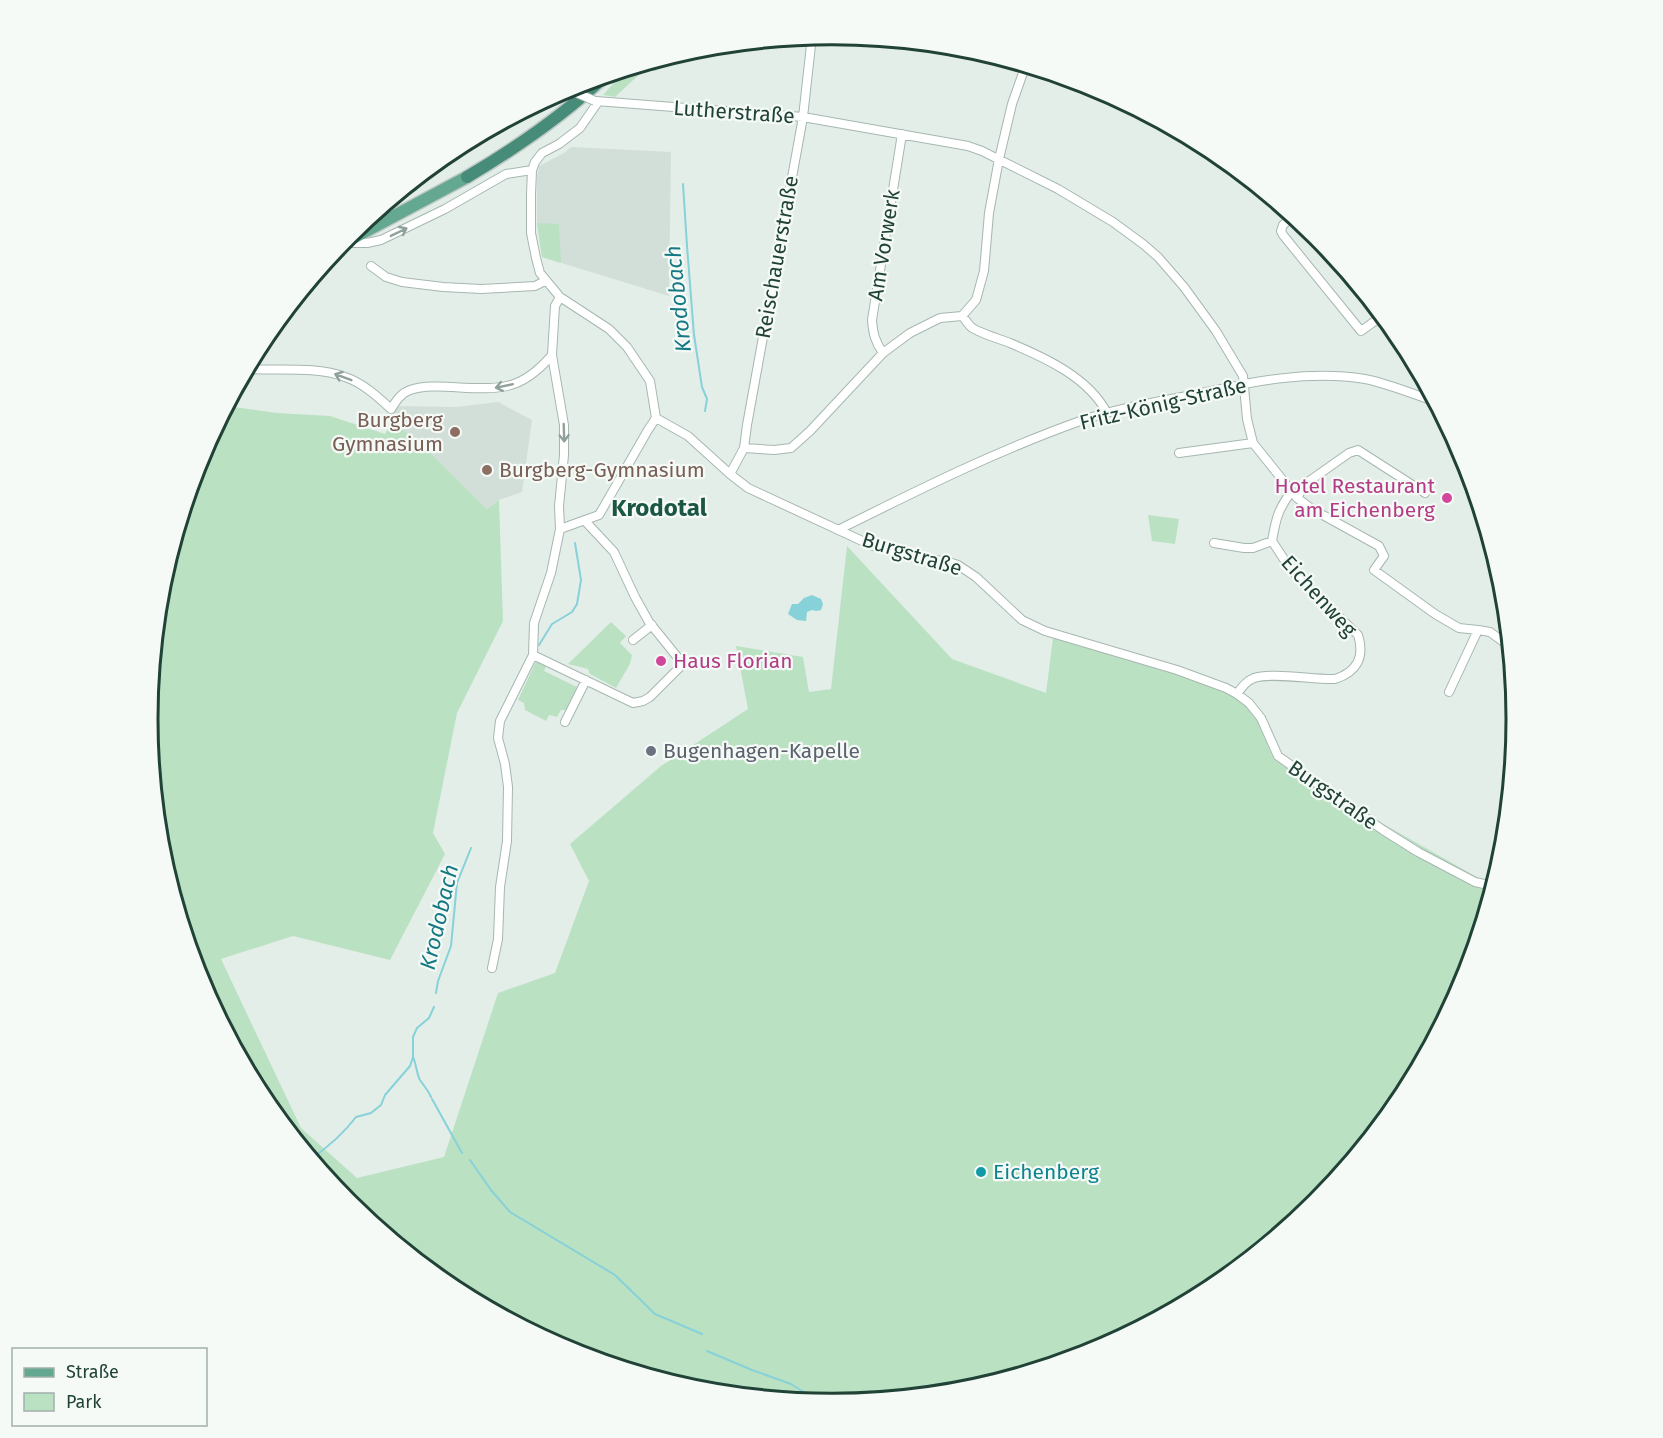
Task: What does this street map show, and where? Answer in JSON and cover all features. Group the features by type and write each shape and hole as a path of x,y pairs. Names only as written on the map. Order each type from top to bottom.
{"highway":[{"path":"466,177 515,148 588,91"}],"main road":[{"path":"369,229 466,177"}],"street":[{"name":"Reischauerstraße","path":"730,474 744,448 802,117 811,45"},
{"path":"744,448 774,450 791,448 810,431 883,353 910,333 940,318 962,316 976,300 984,271 989,213 999,159 1012,104 1024,74"},
{"name":"Lutherstraße","path":"580,94 597,101 802,117 968,146 1058,189 1113,222 1143,244 1158,257 1184,287 1216,331 1243,376 1247,419 1253,443"},
{"path":"560,529 600,515 656,418 650,381 627,347 609,329 560,297 545,281 540,273 531,233 532,170 535,162 542,153 559,144 580,128 597,101"},
{"name":"Am Vorwerk","path":"883,353 873,336 872,320 902,134"},
{"path":"354,244 381,240 445,209 506,174 532,170"},
{"path":"384,215 397,214"},
{"path":"1287,222 1281,231 1283,235 1361,331 1375,321"},
{"path":"370,266 386,277 402,282 444,287 481,289 535,286 545,281"},
{"path":"492,968 498,939 500,887 507,841 508,787 498,738 500,722 533,655 534,623 551,573 560,529 559,506 564,455 564,424 552,355 555,306 560,297"},
{"path":"962,316 971,327 1029,351 1063,370 1088,388 1101,401 1107,413"},
{"path":"256,369 333,373 361,385 391,409 401,395 417,388 508,386 537,371 552,355"},
{"name":"Fritz-König-Straße","path":"838,530 968,466 1083,420 1107,413 1277,378 1340,377 1366,380 1423,397"},
{"name":"Burgstraße","path":"656,418 688,436 747,488 873,546 909,556 958,565 976,576 1022,620 1045,631 1177,670 1237,694 1249,703 1261,718 1278,756 1418,852 1475,882 1485,884"},
{"path":"1179,453 1253,443 1294,495 1312,509 1379,546 1384,556 1374,570 1435,614 1459,628 1490,632 1501,640"},
{"name":"Eichenweg","path":"1237,694 1248,681 1264,675 1335,679 1345,676 1353,670 1361,652 1358,635 1291,570 1272,541 1275,520 1280,507 1305,484 1349,453 1358,450 1425,493"},
{"path":"533,655 633,702 643,701 650,697 683,664 652,625 635,597 614,552 585,521"},
{"name":"Eichenweg","path":"1214,543 1253,548 1272,541"},
{"path":"633,640 652,625"},
{"path":"1449,692 1478,630"},
{"path":"565,722 586,680"}],"shaded area":[{"path":"571,147 671,152 669,296 542,257 537,223 539,166"},
{"name":"Burgberg-Gymnasium","path":"498,402 532,420 522,492 499,500 487,509 426,449 396,424 393,417 397,406 456,407"}],"green space":[{"path":"641,73 615,97 603,95 615,81"},
{"path":"417,188 418,190 403,199"},
{"path":"537,223 559,224 561,263 542,257"},
{"path":"234,407 277,413 330,416 385,434 396,424 426,449 487,509 499,500 503,621 457,713 433,833 445,854 390,960 293,936 221,959 301,1128 357,1178 444,1157 498,993 555,973 589,881 570,844 661,766 748,709 736,646 803,657 809,692 831,689 847,546 952,659 1046,693 1053,638 1218,686 1242,702 1258,720 1272,755 1277,760 1306,780 1486,881 1470,936 1436,1017 1392,1093 1366,1129 1308,1196 1242,1254 1169,1303 1089,1342 1048,1357 963,1380 919,1387 876,1392 787,1392 700,1380 657,1370 574,1342 533,1323 494,1303 421,1254 355,1196 325,1163 271,1093 248,1056 227,1017 193,936 170,850 163,807 159,763 159,675 163,631 180,545 209,461"},
{"path":"1148,515 1179,519 1175,544 1152,541"},
{"path":"611,622 626,636 620,643 632,655 630,664 616,688 590,674 588,669 568,664"},
{"path":"537,659 547,664 544,671 577,687 568,710 561,710 557,717 549,715 546,721 525,710 524,703 518,700"}],"water":[{"path":"812,595 821,599 823,604 821,610 807,612 806,621 797,620 788,614 792,604 798,604 804,598"}],"waterway":[{"name":"Krodobach","path":"683,184 694,335 702,387 707,399 705,411"},
{"name":"Krodobach","path":"539,645 552,624 572,612 577,604 581,580 575,543"},
{"name":"Krodobach","path":"436,993 451,946 457,883 471,848"},
{"name":"Krodobach","path":"318,1154 356,1117 371,1113 381,1105 385,1095 410,1066 413,1057 413,1037 417,1028 429,1018 434,1007"},
{"path":"413,1057 419,1078 431,1097"},
{"path":"432,1099 462,1153"},
{"path":"470,1160 510,1212 615,1275 655,1314 702,1334"},
{"path":"707,1351 791,1384 804,1392"}],"place":[{"name":"Burgberg Gymnasium","path":"455,432"},
{"name":"Burgberg-Gymnasium","path":"487,470"},
{"name":"Hotel Restaurant am Eichenberg","path":"1447,498"},
{"name":"Haus Florian","path":"661,661"},
{"name":"Bugenhagen-Kapelle","path":"651,751"},
{"name":"Eichenberg","path":"981,1172"}],"district":[{"name":"Krodotal","path":"659,508"}]}
